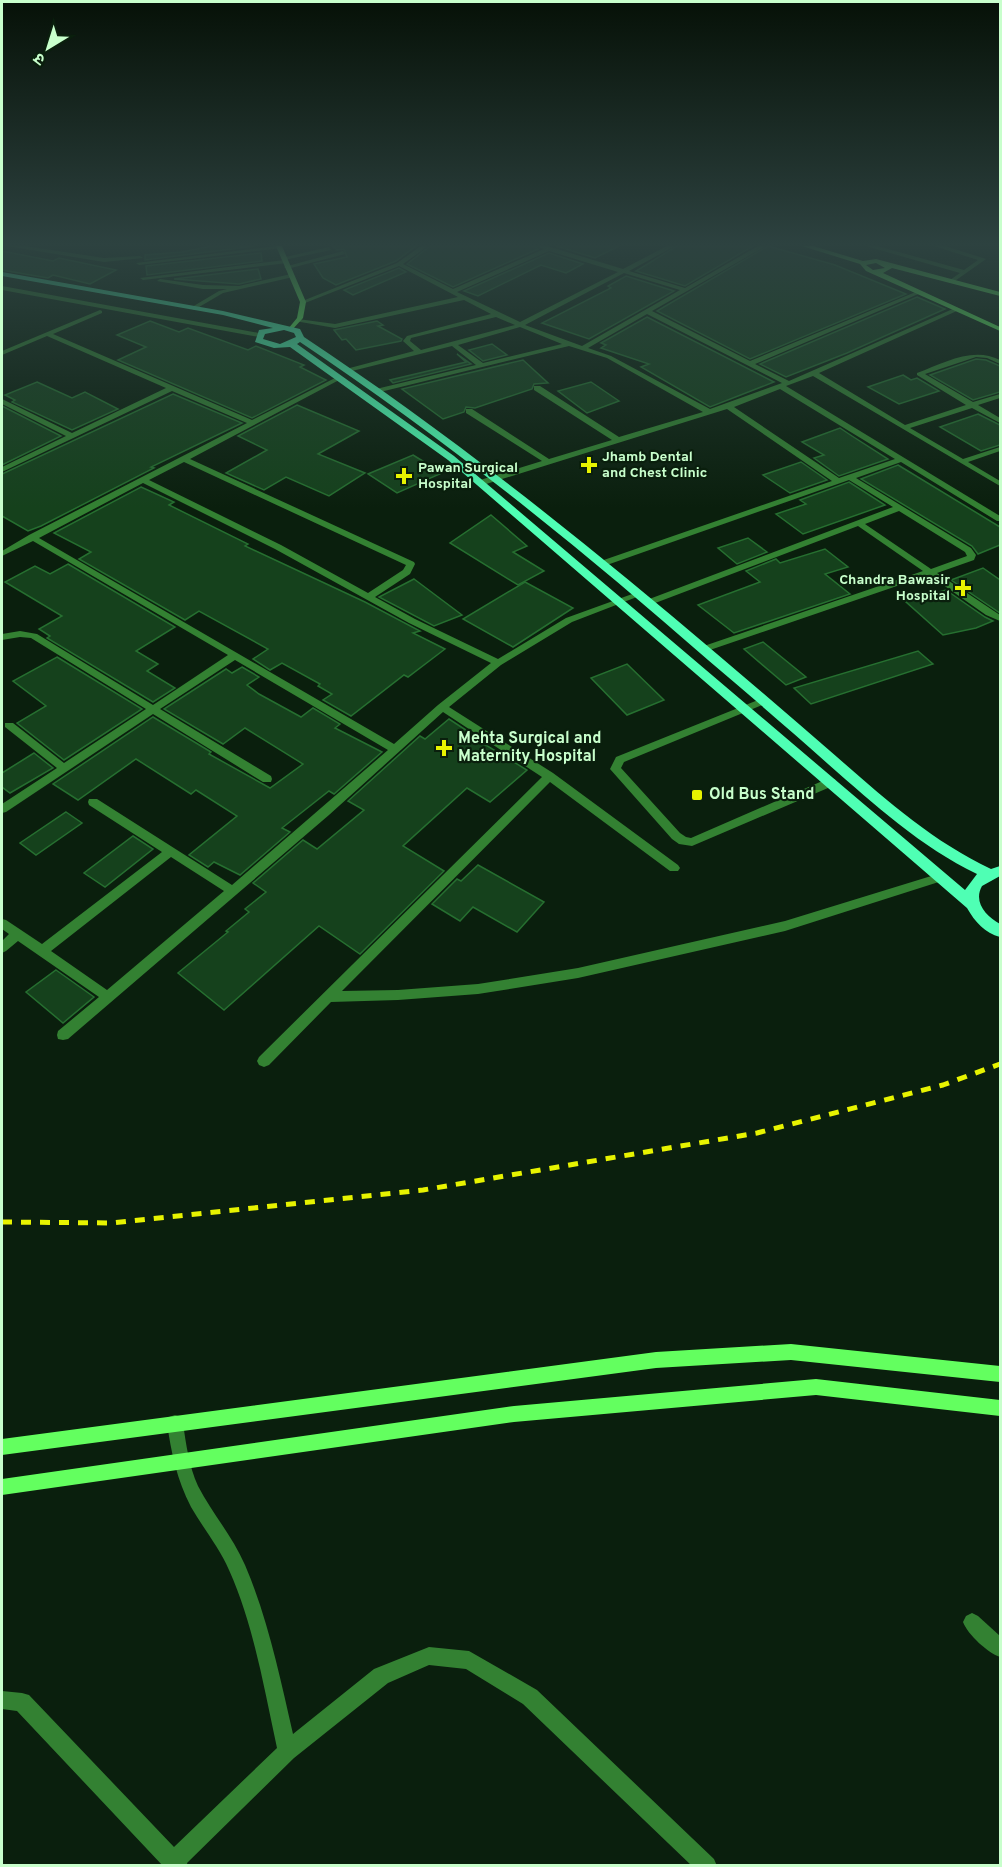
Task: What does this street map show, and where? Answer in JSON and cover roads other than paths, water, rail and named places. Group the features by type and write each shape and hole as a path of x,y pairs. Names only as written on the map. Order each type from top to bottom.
{"main road":[{"path":"265,333 261,334 258,340 267,345 296,341 344,374 452,458 831,782 973,905 981,917 1000,931"},
{"path":"296,341 297,333"},
{"path":"344,374 379,392 498,477 704,649 911,828 955,860 994,872"},
{"path":"973,905 971,891 976,880 994,872"}],"street":[{"path":"256,333 261,334"},
{"path":"419,352 406,341 409,337 424,333"},
{"path":"2,554 344,374 494,333"},
{"path":"540,333 609,357 709,412"},
{"path":"584,347 609,333"},
{"path":"691,333 751,363 1000,519"},
{"path":"751,363 822,333"},
{"path":"480,483 728,406 813,373 903,333"},
{"path":"2,353 48,334 252,423"},
{"path":"453,344 482,366"},
{"path":"379,392 569,344"},
{"path":"1000,362 988,356 975,355 919,374 1000,421"},
{"path":"813,373 1000,484"},
{"path":"2,470 172,388"},
{"path":"537,388 618,440"},
{"path":"905,427 1000,396"},
{"path":"4,404 72,436"},
{"path":"728,406 838,481"},
{"path":"469,411 548,462"},
{"path":"963,461 1000,449"},
{"path":"183,459 411,564 407,572 368,597"},
{"path":"601,564 902,459"},
{"path":"704,649 932,573 966,561 972,555 849,477"},
{"path":"143,480 278,547 368,597 498,663"},
{"path":"63,1035 233,891 442,707 498,663 569,620 620,601 642,599 899,508"},
{"path":"858,524 989,613 1000,618"},
{"path":"32,537 395,749"},
{"path":"2,637 20,634 34,636 267,779"},
{"path":"2,809 235,655"},
{"path":"763,701 620,760 615,770 676,836 683,841 692,842 831,782"},
{"path":"442,707 549,776 674,868"},
{"path":"9,725 64,768"},
{"path":"264,1060 549,776"},
{"path":"93,802 233,891"},
{"path":"42,951 171,851"},
{"path":"327,997 478,989 578,973 785,926 941,877"},
{"path":"2,923 108,997"},
{"path":"2,948 18,934"},
{"path":"2,1447 656,1360 791,1352 1000,1374"},
{"path":"2,1487 514,1414 816,1387 1000,1408"},
{"path":"175,1424 180,1461 198,1502 219,1532 238,1567 257,1622 287,1751"},
{"path":"972,1622 1000,1648"},
{"path":"2,1700 22,1702 176,1863 287,1751 381,1676 429,1656 469,1660 530,1697 707,1866"}],"railway":[{"path":"2,1222 111,1223 423,1190 757,1133 943,1085 1000,1064"}],"place":[{"name":"Jhamb Dental and Chest Clinic","path":"589,465"},
{"name":"Pawan Surgical Hospital","path":"404,476"},
{"name":"Chandra Bawasir Hospital","path":"963,588"},
{"name":"Mehta Surgical and Maternity Hospital","path":"444,748"},
{"name":"Old Bus Stand","path":"697,795"}]}
